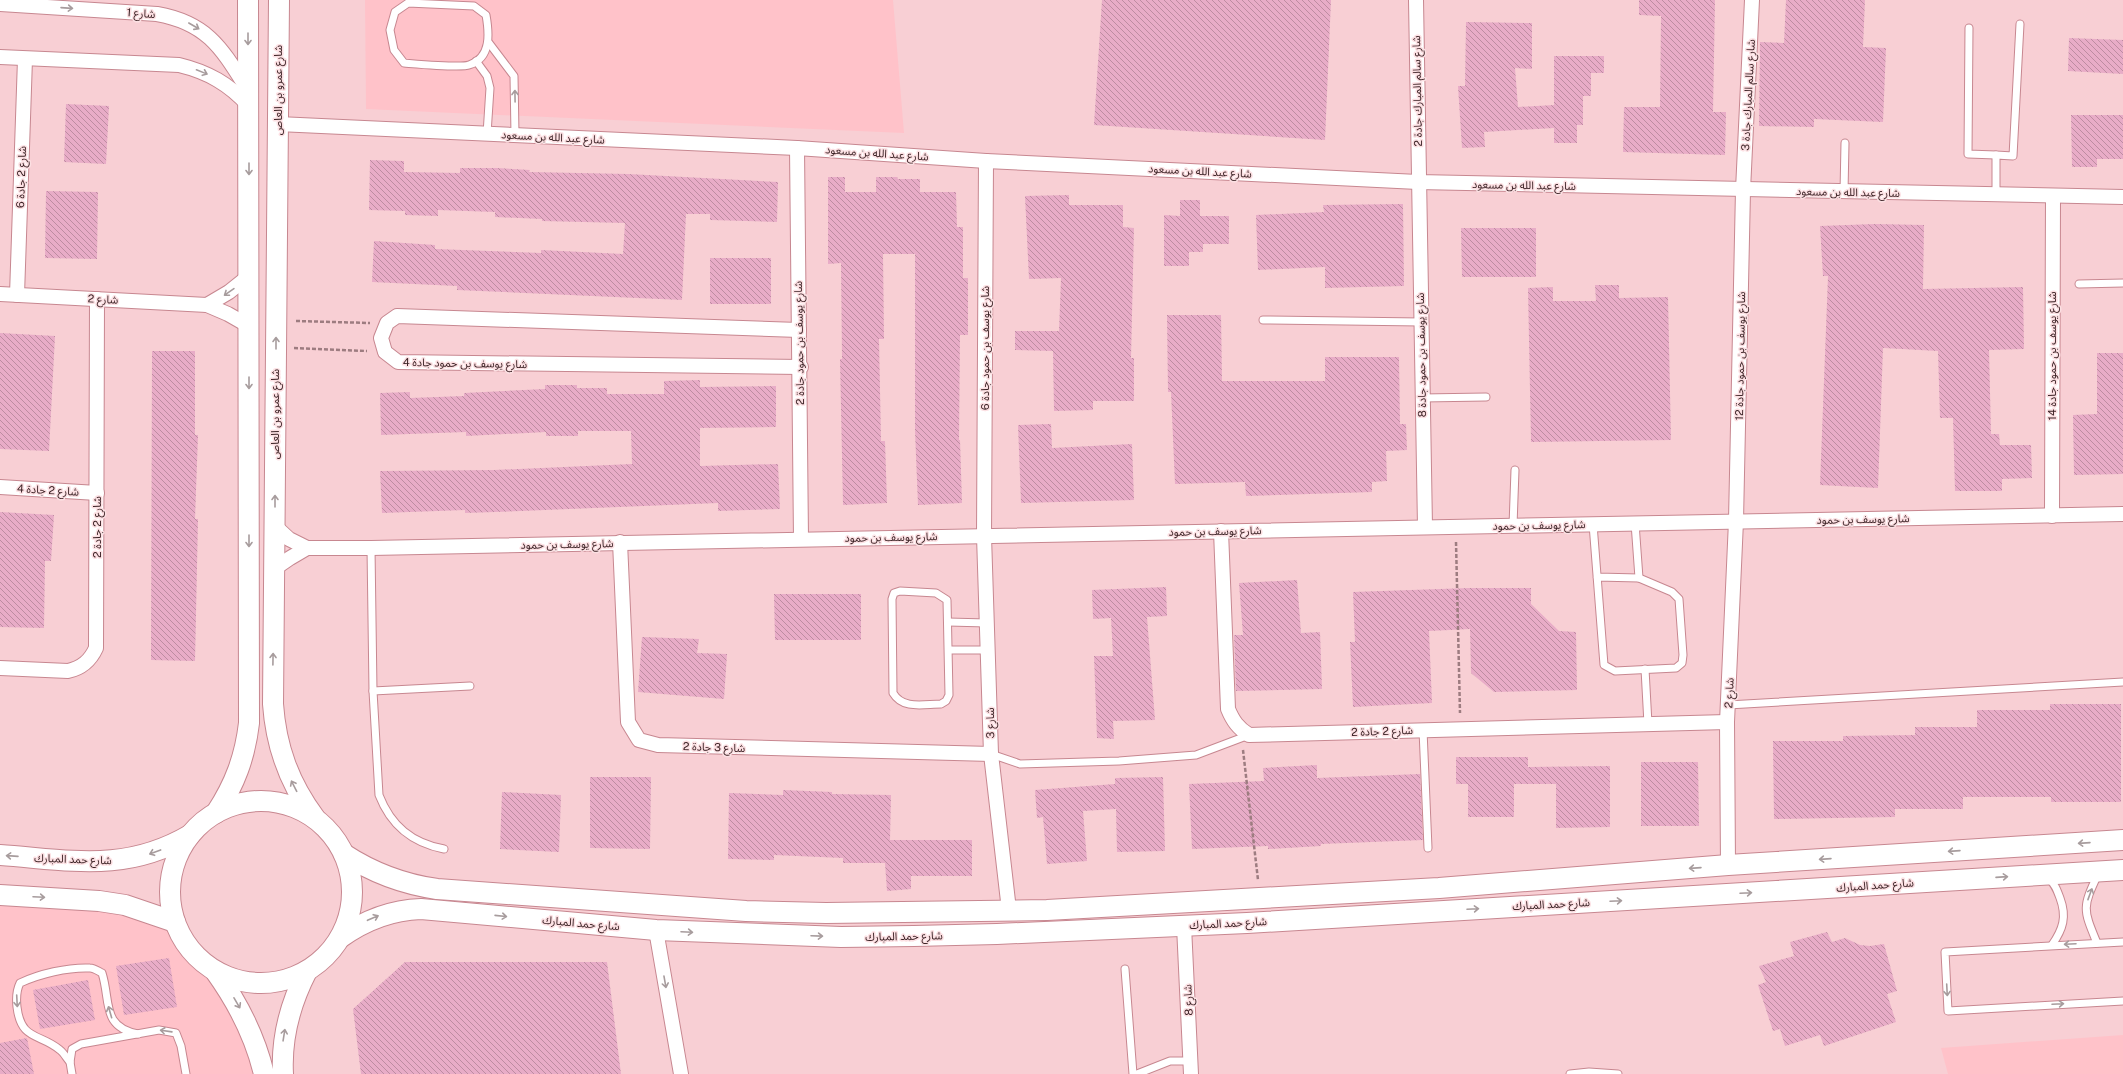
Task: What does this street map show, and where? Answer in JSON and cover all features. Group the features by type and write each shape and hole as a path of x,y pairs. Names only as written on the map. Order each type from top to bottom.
{"main road":[{"path":"216,813 238,773 247,742 249,723 248,0"},
{"name":"شارع عمرو بن العاص","path":"279,0 274,526 274,724 284,765 302,802 314,818"},
{"path":"215,971 245,982 276,982 306,972 320,962 340,938 351,911 352,896 349,867 336,840 314,818 302,811 274,802 244,803 216,813 198,826 190,835 181,848 171,877 170,900 175,922 191,950 215,971 242,1012 252,1035 264,1074"},
{"name":"شارع حمد المبارك","path":"0,855 92,862 122,860 157,852 190,835"},
{"name":"شارع حمد المبارك","path":"344,854 379,874 417,886 437,889 746,911 826,913 1009,910 1439,888 1728,865 2123,840"},
{"name":"شارع حمد المبارك","path":"340,938 365,922 378,916 392,912 422,908 656,930 841,937 997,934 1184,926 2123,870"},
{"path":"0,895 99,901 144,911 175,922"},
{"path":"283,1074 283,1048 286,1023 298,988 306,972"}],"street":[{"name":"شارع سالم المبارك جادة 2","path":"1416,0 1418,182"},
{"name":"شارع سالم المبارك جادة 3","path":"1743,190 1752,0"},
{"name":"شارع 1","path":"0,4 173,16 197,27 214,40 225,52 249,99"},
{"path":"0,58 165,63 192,68 217,79 249,99"},
{"name":"شارع 2 جادة 6","path":"17,295 25,59"},
{"name":"شارع عبد الله بن مسعود","path":"278,124 797,148 986,161 1418,182 1743,190 2123,196"},
{"name":"شارع يوسف بن حمود جادة 2","path":"797,148 799,330 801,367 801,539"},
{"name":"شارع يوسف بن حمود جادة 6","path":"984,536 986,161"},
{"name":"شارع يوسف بن حمود جادة 8","path":"1418,182 1425,527"},
{"name":"شارع يوسف بن حمود جادة 12","path":"1736,521 1743,190"},
{"name":"شارع يوسف بن حمود جادة 14","path":"2052,516 2053,196"},
{"path":"207,305 229,292 249,276"},
{"name":"شارع 2","path":"0,294 207,305 228,314 249,326"},
{"name":"شارع 2 جادة 2","path":"0,668 68,671 83,666 93,655 97,641 96,299"},
{"path":"385,352 381,338 387,323 397,316 799,330"},
{"name":"شارع يوسف بن حمود جادة 4","path":"385,352 398,362 801,367"},
{"name":"شارع 2 جادة 4","path":"0,487 97,493"},
{"name":"شارع يوسف بن حمود","path":"274,526 289,539 307,548 371,548 2123,514"},
{"name":"شارع 2","path":"1728,865 1728,705 1736,521"},
{"path":"1221,531 1228,709 1232,721 1246,736"},
{"name":"شارع 3","path":"984,536 991,754 1009,910"},
{"name":"شارع 3 جادة 2","path":"620,542 628,722 639,740 658,746 991,754"},
{"path":"274,569 307,548"},
{"name":"شارع 2 جادة 2","path":"1246,736 1728,722"},
{"name":"شارع 8","path":"1184,926 1191,1068"},
{"path":"656,930 681,1074"}],"lane":[{"path":"408,3 474,6 486,15 489,30 489,43 482,56 469,65 404,63 394,50 390,30 396,12 408,3"},
{"path":"1969,28 1968,154 2013,156 2020,24"},
{"path":"489,43 514,76 515,135"},
{"path":"476,61 487,76 490,88 487,134"},
{"path":"1844,192 1845,144"},
{"path":"1996,155 1996,195"},
{"path":"2078,284 2123,283"},
{"path":"1263,320 1421,322"},
{"path":"1422,398 1486,397"},
{"path":"1513,526 1515,470"},
{"path":"1635,523 1638,578"},
{"path":"1593,524 1597,577 1604,665 1614,671 1676,668 1682,662 1683,655 1679,599 1672,592 1638,578 1597,577"},
{"path":"371,548 373,691 379,795 383,807 398,828 419,842 444,849"},
{"path":"900,591 936,593 942,596 946,600 948,622 949,695 946,701 941,704 904,704 897,700 893,693 892,599 894,593 900,591"},
{"path":"948,622 987,623"},
{"path":"949,650 988,650"},
{"path":"1645,670 1648,724"},
{"path":"1728,705 2123,682"},
{"path":"373,691 470,686"},
{"path":"1423,730 1428,848"},
{"path":"991,754 1020,764 1196,755 1246,736"},
{"path":"2097,943 2085,910 2089,894 2099,872"},
{"path":"2045,874 2055,884 2064,908 2065,920 2062,931 2052,945"},
{"path":"2123,942 1945,952 1948,1010 2123,1001"},
{"path":"70,1062 61,1050 26,1032 20,1023 16,990 20,983 30,978 58,972 92,968 102,973 106,986 109,1012 114,1023 128,1032 138,1034"},
{"path":"1125,969 1133,1074"},
{"path":"72,1074 70,1062 72,1049 81,1044 159,1030 176,1033 181,1046 186,1074"},
{"path":"1137,1074 1170,1061 1191,1068"},
{"path":"1570,1074 1589,1072 1618,1074"}],"path":[{"path":"276,320 387,323"},
{"path":"276,347 385,352"},
{"path":"1456,527 1460,730"},
{"path":"1246,736 1260,898"}],"shaded area":[{"path":"365,0 893,0 904,133 366,109"},
{"path":"0,895 175,922 191,950 215,971 264,1074 0,1074"},
{"path":"2123,1035 2123,1074 1948,1074 1941,1048"}],"building":[{"path":"1102,0 1331,0 1325,140 1094,125"},
{"path":"1639,0 1715,0 1713,112 1726,112 1725,155 1623,152 1624,107 1660,107 1661,16 1639,15"},
{"path":"1786,0 1865,0 1863,47 1886,48 1883,122 1814,119 1814,127 1759,126 1760,42 1784,43"},
{"path":"1466,22 1532,23 1532,69 1515,68 1518,107 1554,105 1554,56 1604,56 1604,73 1591,73 1591,96 1583,96 1583,125 1577,125 1577,143 1554,143 1554,128 1484,132 1485,147 1462,148 1458,86 1465,86"},
{"path":"2069,38 2123,40 2123,74 2068,71"},
{"path":"66,104 109,106 106,164 64,162"},
{"path":"2071,115 2123,115 2123,159 2097,159 2097,167 2072,167"},
{"path":"370,160 404,161 404,172 460,173 460,168 497,168 530,170 529,172 628,174 778,182 777,222 710,220 710,214 686,214 682,300 457,290 457,286 372,282 374,241 435,245 435,249 541,253 541,250 623,254 625,223 542,221 542,219 495,217 495,212 438,210 438,216 405,215 405,211 369,210"},
{"path":"828,177 845,177 845,192 876,192 876,177 897,177 898,179 920,179 920,192 956,192 957,227 963,227 963,278 968,278 968,335 960,335 959,440 962,503 918,505 915,431 915,254 883,254 884,339 879,339 881,441 885,441 887,503 843,505 840,359 842,359 841,263 828,264"},
{"path":"46,191 98,192 97,259 45,258"},
{"path":"1069,195 1069,205 1123,205 1123,227 1134,228 1131,358 1134,358 1134,401 1093,401 1093,410 1054,411 1053,351 1015,350 1015,331 1059,331 1061,278 1029,279 1025,196"},
{"path":"1180,200 1200,200 1200,216 1229,216 1229,244 1203,244 1203,252 1189,252 1189,266 1164,266 1164,215 1180,216"},
{"path":"1403,204 1404,286 1325,288 1325,267 1258,270 1256,215 1324,212 1323,205"},
{"path":"1875,224 1924,225 1923,289 2023,287 2024,349 1989,350 1991,434 1999,434 2000,445 2031,445 2032,478 2002,479 2002,491 1955,491 1953,418 1940,418 1938,351 1883,348 1878,488 1820,485 1828,276 1823,276 1820,226"},
{"path":"1461,228 1536,228 1536,277 1462,277"},
{"path":"710,258 771,258 771,304 710,304"},
{"path":"1595,285 1619,285 1619,298 1668,297 1671,440 1531,442 1528,288 1553,287 1553,301 1596,301"},
{"path":"1167,315 1221,315 1222,381 1325,381 1325,357 1399,357 1400,424 1406,424 1407,450 1386,451 1387,481 1372,482 1372,492 1246,496 1245,482 1175,484 1171,392 1168,392"},
{"path":"0,333 55,336 49,451 0,449"},
{"path":"152,351 195,351 195,435 198,435 195,519 198,519 195,661 151,660"},
{"path":"2097,353 2123,353 2123,474 2074,475 2073,415 2097,414"},
{"path":"700,380 700,387 776,386 776,427 700,428 700,466 778,464 780,509 718,511 718,503 465,513 465,510 382,513 380,471 494,470 632,464 631,431 578,431 578,436 546,436 546,432 466,436 466,432 381,435 380,393 410,392 410,398 464,396 464,393 545,389 545,385 577,385 577,388 607,388 607,394 664,394 664,381"},
{"path":"1051,424 1052,448 1132,444 1134,500 1021,503 1018,425"},
{"path":"0,512 54,515 51,561 45,561 44,628 0,627"},
{"path":"1297,580 1301,633 1320,632 1322,689 1236,691 1234,635 1243,635 1239,583"},
{"path":"1166,587 1167,616 1147,617 1155,720 1113,721 1114,739 1097,738 1094,656 1113,656 1111,618 1093,619 1092,590"},
{"path":"1469,588 1531,588 1531,604 1559,631 1576,632 1577,690 1494,692 1471,673 1470,629 1429,631 1432,703 1353,707 1350,642 1355,642 1353,592"},
{"path":"774,594 861,594 861,640 775,640"},
{"path":"642,637 699,639 697,653 727,654 724,699 638,692"},
{"path":"2050,704 2121,704 2121,802 2051,802 2051,797 1963,797 1963,809 1895,809 1895,817 1774,819 1773,741 1843,741 1843,736 1915,735 1915,727 1977,727 1977,710 2050,710"},
{"path":"1456,757 1528,757 1528,767 1610,766 1610,827 1556,828 1556,784 1514,784 1514,817 1468,817 1468,784 1456,784"},
{"path":"1641,762 1698,762 1699,826 1641,826"},
{"path":"1317,765 1317,778 1420,774 1423,840 1321,844 1321,846 1268,849 1268,846 1192,849 1189,784 1264,781 1263,768"},
{"path":"590,777 651,777 650,849 590,848"},
{"path":"1163,777 1165,851 1117,852 1116,809 1083,811 1087,861 1047,864 1043,817 1037,818 1035,790 1115,784 1115,778"},
{"path":"783,790 832,792 832,794 891,795 890,840 972,840 972,876 911,876 911,889 887,891 885,863 843,863 843,858 774,855 774,860 728,859 729,793 783,795"},
{"path":"502,792 561,795 559,852 500,849"},
{"path":"1827,932 1832,942 1845,938 1860,945 1870,946 1884,944 1897,991 1887,994 1896,1022 1824,1046 1820,1035 1785,1046 1780,1029 1773,1031 1758,985 1766,982 1759,966 1794,956 1790,942"},
{"path":"169,958 177,1007 124,1015 116,966"},
{"path":"405,962 607,962 621,1074 361,1074 353,1009"},
{"path":"88,980 95,1020 40,1029 33,990"},
{"path":"27,1038 34,1074 0,1074 0,1043"}]}
